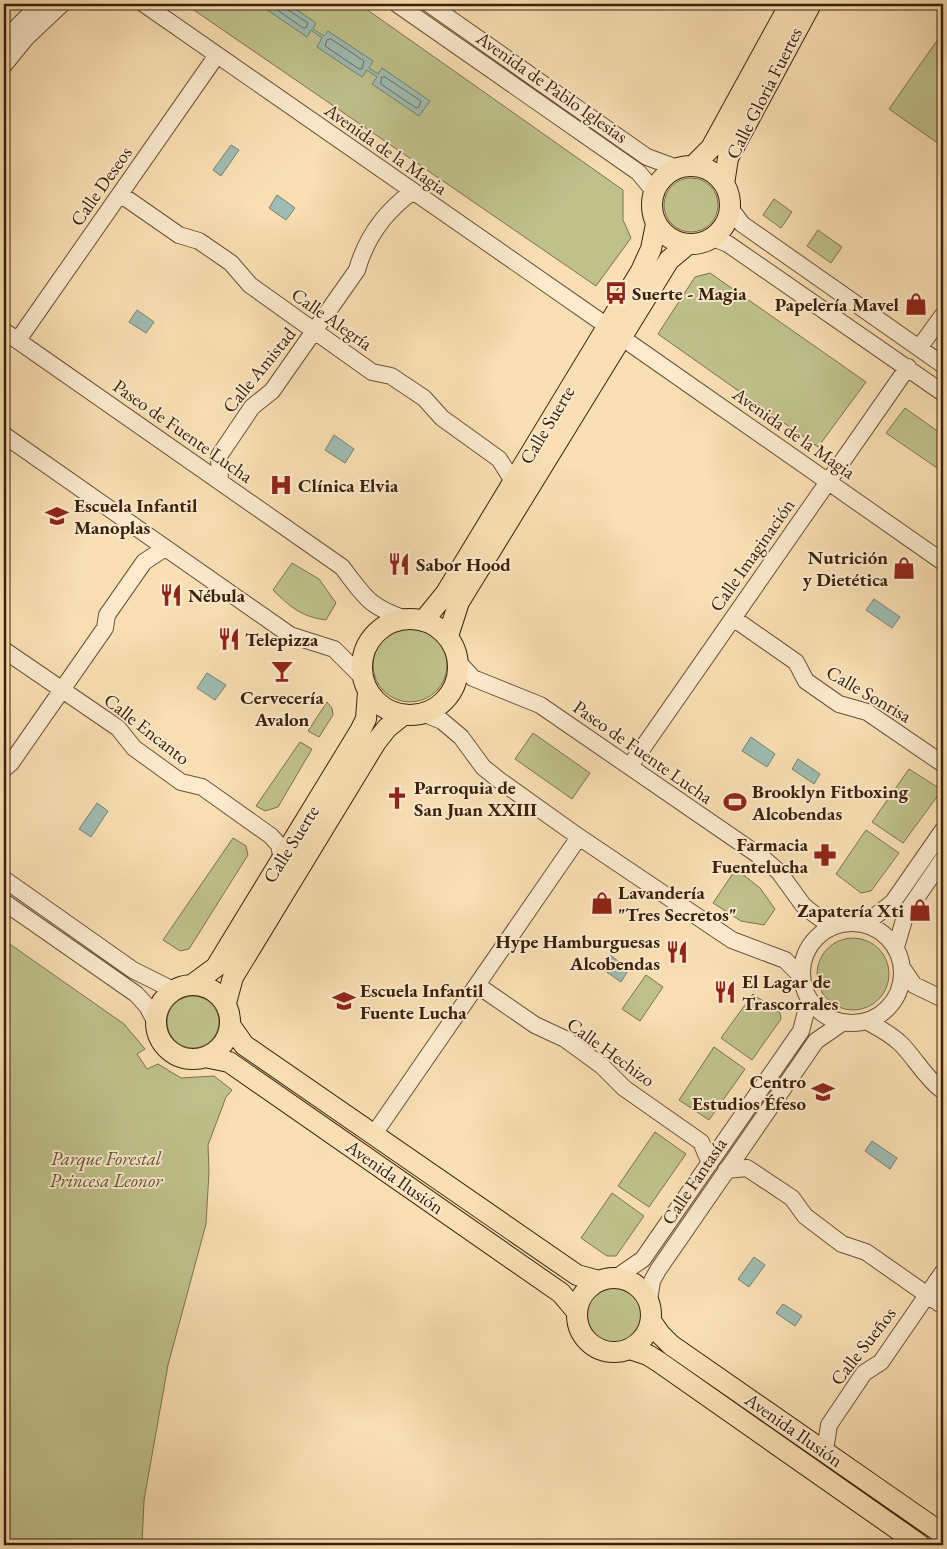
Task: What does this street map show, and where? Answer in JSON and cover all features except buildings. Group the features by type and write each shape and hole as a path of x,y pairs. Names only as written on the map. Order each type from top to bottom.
{"main road":[{"name":"Calle Gloria Fuertes","path":"685,167 711,148 790,4"},
{"name":"Calle Gloria Fuertes","path":"724,184 728,158 811,4"},
{"path":"685,167 710,171 724,184 730,197 730,208 724,226 713,238 702,243 687,245 668,237 656,224 652,207 654,191 660,180 685,167"},
{"name":"Calle Suerte","path":"448,636 459,602 614,332 650,249 656,224"},
{"name":"Calle Suerte","path":"415,620 446,593 513,481 614,332 669,260 687,245"},
{"path":"415,620 437,626 448,636 456,649 459,663 456,685 444,703 425,714 402,716 385,709 365,685 363,657 371,638 386,625 415,620"},
{"name":"Calle Suerte","path":"193,984 216,966 360,732 366,719 365,685"},
{"name":"Calle Suerte","path":"226,1003 233,976 312,846 376,742 387,728 402,716"},
{"path":"193,984 206,986 217,993 226,1003 230,1025 223,1045 205,1058 193,1060 182,1058 162,1044 157,1033 155,1021 162,1000 173,990 193,984"},
{"name":"Avenida Ilusión","path":"230,1025 244,1045 577,1276 608,1279"},
{"name":"Avenida Ilusión","path":"205,1058 229,1062 561,1293 577,1312"},
{"path":"608,1279 636,1284 649,1300 651,1321 640,1342 630,1349 619,1352 608,1352 593,1345 582,1333 577,1312 584,1293 608,1279"},
{"name":"Avenida Ilusión","path":"651,1321 671,1345 825,1450 943,1534"},
{"name":"Avenida Ilusión","path":"630,1349 648,1355 659,1362 920,1545"}],"street":[{"path":"4,40 40,4"},
{"path":"4,65 26,38 62,4"},
{"name":"Avenida de la Magia","path":"144,4 943,562"},
{"name":"Avenida de Pablo Iglesias","path":"397,4 632,167 654,191"},
{"name":"Avenida de Pablo Iglesias","path":"429,4 648,157 685,167"},
{"name":"Calle Deseos","path":"18,340 218,55"},
{"name":"Calle Amistad","path":"220,482 219,456 252,407 272,391 315,331 357,270 363,250 393,206 412,192"},
{"name":"Calle Alegría","path":"120,194 179,235 200,241 231,263 250,285 372,372 391,376 424,398 442,418 499,459 513,481"},
{"path":"730,208 742,224 943,366"},
{"path":"713,238 728,244 943,393"},
{"path":"919,348 943,315"},
{"name":"Paseo de Fuente Lucha","path":"4,331 342,567 368,602 383,611 415,620"},
{"name":"Calle Imaginación","path":"630,766 908,367"},
{"path":"4,435 290,635 334,649 365,685"},
{"path":"4,769 12,763 105,628 106,615 144,562 165,548"},
{"name":"Calle Sonrisa","path":"732,618 796,662 806,681 839,704 868,712 943,764"},
{"name":"Calle Encanto","path":"4,650 118,728 134,748 181,782 202,787 271,836 279,845 282,859"},
{"name":"Paseo de Fuente Lucha","path":"459,663 473,678 540,705 630,766 764,859 779,872 803,905 810,911 821,918 841,924"},
{"path":"425,714 442,720 461,737 483,767 579,837 732,940 785,960 802,978"},
{"path":"865,924 893,902 943,830"},
{"path":"374,1134 579,837"},
{"path":"896,947 906,913 943,859"},
{"path":"4,879 133,970 173,990"},
{"path":"4,902 136,994 147,1006 155,1021"},
{"path":"903,969 900,992 886,1011 868,1022 842,1023 823,1014 809,1000 802,978 803,961 810,945 824,931 841,924 865,924 884,933 896,947 903,969 914,985 943,999"},
{"name":"Calle Hechizo","path":"476,985 535,1025 565,1039 602,1066 624,1088 701,1142 710,1163"},
{"name":"Calle Fantasía","path":"608,1279 643,1259 802,1031 809,1000"},
{"path":"868,1022 888,1033 902,1044 926,1078 943,1092"},
{"name":"Calle Fantasía","path":"649,1300 652,1281 658,1270 816,1040 842,1023"},
{"path":"726,1170 748,1168 792,1198 805,1216 842,1244 866,1252 943,1306"},
{"name":"Calle Sueños","path":"825,1450 829,1425 864,1373 881,1362 943,1272"}],"green space":[{"path":"185,4 359,4 623,190 623,220 631,238 596,286"},
{"path":"943,32 943,139 939,144 889,109"},
{"path":"686,178 696,178 706,182 714,190 718,205 714,220 706,228 696,232 686,232 676,228 668,220 664,210 664,200 668,190 676,182"},
{"path":"774,199 792,212 781,228 763,215"},
{"path":"818,230 842,247 831,263 807,246"},
{"path":"710,273 866,382 818,447 658,334 695,277"},
{"path":"905,408 943,435 943,472 886,433"},
{"path":"292,563 319,579 336,603 326,620 303,614 273,590"},
{"path":"403,628 417,628 431,634 441,644 447,658 445,679 431,696 417,702 403,702 389,696 379,686 373,672 373,658 379,644 389,634"},
{"path":"327,702 332,708 333,715 319,737 308,731"},
{"path":"533,733 590,773 572,799 515,759"},
{"path":"300,742 312,749 278,807 265,811 256,806"},
{"path":"909,769 942,790 903,843 872,822"},
{"path":"866,830 899,853 871,891 861,893 836,874"},
{"path":"233,838 246,846 248,855 189,949 180,951 163,940"},
{"path":"736,869 760,888 775,909 764,925 741,921 713,903"},
{"path":"860,938 879,948 887,960 889,974 887,988 879,1000 867,1008 846,1010 827,1000 819,988 817,967 827,948 839,940"},
{"name":"Parque Forestal Princesa Leonor","path":"4,940 124,1024 145,1049 137,1054 147,1069 158,1064 181,1078 214,1076 232,1090 226,1097 208,1145 209,1172 206,1224 168,1365 144,1500 142,1545 4,1545"},
{"path":"646,975 663,987 640,1021 622,1009"},
{"path":"753,994 780,1013 781,1019 752,1060 721,1038"},
{"path":"193,996 203,998 211,1004 217,1012 219,1022 217,1032 211,1040 203,1046 193,1048 183,1046 175,1040 169,1032 167,1022 169,1012 175,1004 183,998"},
{"path":"714,1047 745,1069 709,1120 679,1100"},
{"path":"655,1132 686,1154 649,1207 618,1186"},
{"path":"612,1193 644,1216 616,1256 607,1256 581,1238"},
{"path":"614,1287 625,1289 634,1295 640,1304 642,1315 640,1326 634,1335 625,1341 614,1343 603,1341 594,1335 588,1326 586,1315 588,1304 594,1295 603,1289"}],"water":[{"path":"265,4 288,4 316,23 313,29 324,36 328,31 373,61 369,68 378,74 382,68 430,101 419,116 372,84 377,77 367,70 362,77 317,47 322,38 311,30 307,37 263,7"},
{"path":"231,145 239,150 221,176 213,170"},
{"path":"277,195 295,208 286,220 269,208"},
{"path":"137,310 154,322 146,333 129,322"},
{"path":"334,435 354,449 345,463 325,450"},
{"path":"874,599 900,617 892,628 866,610"},
{"path":"207,673 226,685 215,700 197,688"},
{"path":"751,737 775,754 767,767 742,751"},
{"path":"798,759 820,774 814,784 792,769"},
{"path":"97,803 108,811 91,837 79,829"},
{"path":"610,955 629,969 621,982 601,968"},
{"path":"872,1141 897,1158 890,1169 865,1151"},
{"path":"754,1257 765,1265 749,1287 738,1279"},
{"path":"783,1304 802,1316 795,1326 776,1313"}],"place":[{"name":"Suerte - Magia","path":"616,293"},
{"name":"Papelería Mavel","path":"916,304"},
{"name":"Clínica Elvia","path":"281,485"},
{"name":"Escuela Infantil Manoplas","path":"57,516"},
{"name":"Sabor Hood","path":"399,564"},
{"name":"Nutrición y Dietética","path":"904,568"},
{"name":"Nébula","path":"171,595"},
{"name":"Telepizza","path":"229,639"},
{"name":"Cervecería Avalon","path":"282,671"},
{"name":"Parroquia de San Juan XXIII","path":"397,798"},
{"name":"Brooklyn Fitboxing Alcobendas","path":"735,802"},
{"name":"Farmacia Fuentelucha","path":"825,855"},
{"name":"Lavandería \"Tres Secretos\"","path":"602,903"},
{"name":"Zapatería Xti","path":"920,910"},
{"name":"Hype Hamburguesas Alcobendas","path":"677,952"},
{"name":"El Lagar de Trascorrales","path":"725,992"},
{"name":"Escuela Infantil Fuente Lucha","path":"344,1001"},
{"name":"Centro Estudios Éfeso","path":"823,1092"}]}
